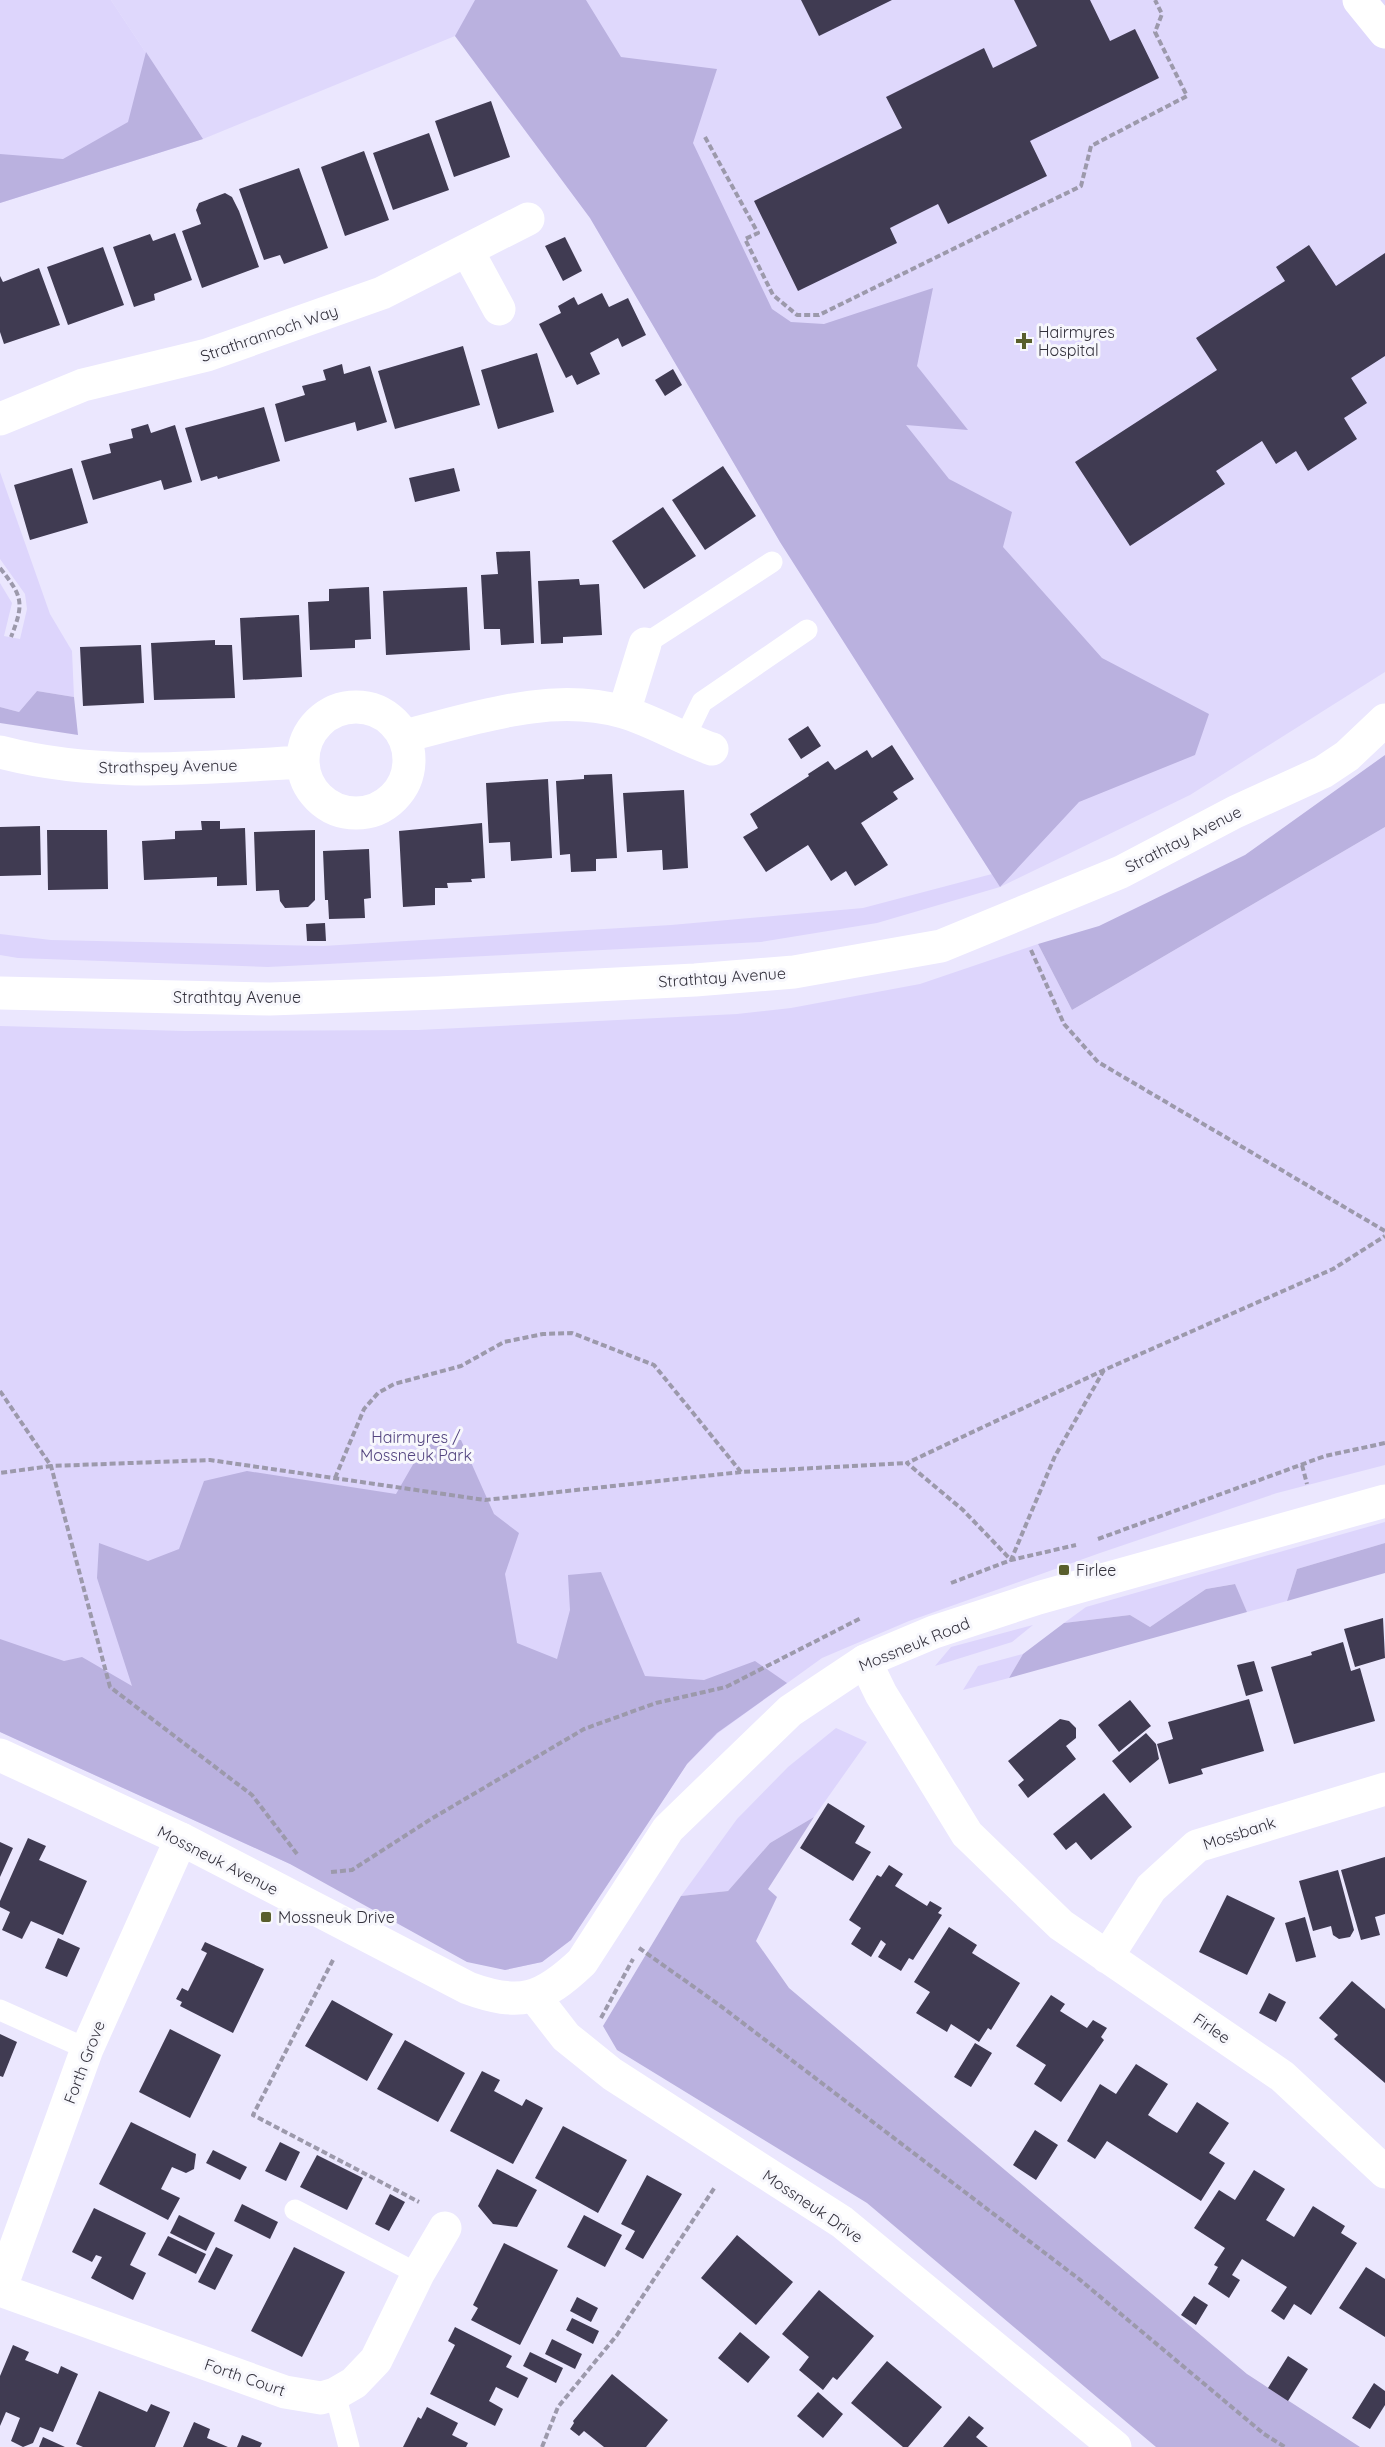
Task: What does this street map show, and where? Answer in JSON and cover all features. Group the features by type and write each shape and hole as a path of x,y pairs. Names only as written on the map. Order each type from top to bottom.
{"street":[{"path":"1359,0 1385,32"},
{"name":"Strathrannoch Way","path":"0,419 83,385 207,356 382,293 528,219"},
{"path":"467,250 499,309"},
{"path":"624,712 645,644"},
{"path":"404,736 514,709 572,704 624,712 698,744"},
{"path":"361,707 378,712 393,722 404,736 409,753 406,778 392,800 377,810 360,814 343,812 327,806 314,794 306,779 302,762 304,744 313,728 326,716 343,708 361,707"},
{"name":"Strathtay Avenue","path":"0,993 270,999 694,980 794,972 941,946 1121,872 1235,812 1323,772 1347,756 1385,720"},
{"name":"Strathspey Avenue","path":"0,752 22,758 104,769 181,769 302,762"},
{"name":"Mossneuk Road","path":"535,1997 564,1979 582,1962 668,1829 790,1711 865,1661 934,1632 1038,1599 1385,1501"},
{"name":"Firlee","path":"865,1661 881,1694 967,1834 1061,1925 1282,2076 1385,2172"},
{"name":"Mossneuk Avenue","path":"0,1755 181,1839 468,1988 498,1999 535,1997"},
{"name":"Mossbank","path":"1107,1957 1151,1888 1197,1846 1385,1789"},
{"name":"Forth Grove","path":"0,2290 87,2049 181,1839"},
{"name":"Mossneuk Drive","path":"535,1997 567,2037 612,2074 736,2156 842,2222 1115,2447"},
{"path":"334,2394 354,2383 376,2360 418,2274 445,2228"},
{"name":"Forth Court","path":"0,2290 285,2392 321,2398 334,2394"}],"lane":[{"path":"645,644 772,562"},
{"path":"698,744 702,702 807,630"},
{"path":"0,2010 87,2049"},
{"path":"295,2210 418,2274"},
{"path":"334,2394 349,2447"}],"path":[{"path":"705,137 758,233 745,239 773,295 797,315 819,315 1081,186 1091,146 1187,96 1155,32 1162,14 1155,0"},
{"path":"0,568 19,591 19,616 11,637"},
{"path":"1016,916 1064,1024 1098,1062 1385,1231"},
{"path":"0,1473 51,1466 210,1460 485,1500 741,1472 907,1462 1104,1370 1333,1269 1385,1236"},
{"path":"335,1478 364,1409 378,1394 394,1384 461,1366 504,1342 543,1334 572,1333 654,1365 741,1472"},
{"path":"1011,1560 1055,1456 1104,1370"},
{"path":"0,1391 51,1466 110,1687 252,1794 298,1856"},
{"path":"1091,1541 1325,1456 1385,1443"},
{"path":"907,1462 963,1510 1011,1560"},
{"path":"944,1586 1011,1560 1079,1544"},
{"path":"322,1873 352,1870 431,1819 584,1729 656,1703 726,1687 844,1625 866,1616"},
{"path":"349,1928 253,2115 446,2216 445,2228"},
{"path":"583,2050 645,1938"},
{"path":"639,1948 718,2004 1069,2272 1264,2434 1285,2447"},
{"path":"542,2447 558,2407 617,2335 736,2156"}],"shaded area":[{"name":"Hairmyres Hospital","path":"111,0 1385,0 1385,672 1190,795 1000,887 780,542 590,218 455,36 203,139"},
{"path":"475,0 586,0 621,57 717,69 693,143 772,309 791,322 824,324 933,288 917,366 968,430 906,425 949,479 1012,512 1003,547 1102,658 1209,714 1195,755 1079,802 1000,887 780,542 590,218 455,36"},
{"path":"146,52 203,139 0,203 0,154 63,159 128,122"},
{"path":"37,691 74,697 78,735 0,723 0,707 19,712"},
{"path":"1385,755 1385,827 1072,1010 1038,944 1099,926 1245,855"},
{"path":"427,1440 461,1440 494,1514 519,1533 505,1574 517,1643 557,1659 570,1610 568,1575 601,1572 645,1676 704,1680 755,1661 787,1683 717,1733 687,1764 571,1940 542,1962 505,1970 467,1962 290,1864 0,1732 0,1639 64,1661 82,1657 132,1686 97,1578 99,1543 148,1561 179,1549 204,1481 247,1471 396,1494"},
{"path":"1385,1543 1385,1573 1287,1601 1297,1569"},
{"path":"1235,1584 1247,1612 1009,1678 1023,1654 1064,1623 1130,1615 1150,1627 1206,1589"},
{"path":"814,1817 768,1889 777,1897 756,1941 789,1988 1247,2374 1360,2447 1156,2447 867,2203 617,2050 603,2026 681,1896 728,1891 770,1843"}],"green space":[{"path":"0,0 111,0 203,139 0,203"},
{"path":"0,472 50,614 72,651 74,697 37,691 19,712 0,707 0,583 12,603 4,636 20,639 27,609 25,594 0,559"},
{"name":"Hairmyres / Mossneuk Park","path":"1385,827 1385,1465 1277,1493 1100,1553 909,1621 822,1658 718,1733 687,1764 571,1940 542,1962 505,1970 312,1874 0,1732 0,1026 185,1031 418,1030 737,1014 791,1008 920,984 1038,944 1072,1010"},
{"path":"992,874 1000,887 877,923 761,942 268,967 18,958 0,955 0,934 51,940 323,946 671,925 863,908"},
{"path":"1385,1522 1385,1543 1297,1569 1287,1601 1247,1612 1234,1584 1206,1589 1150,1627 1130,1615 1064,1623 1086,1607"},
{"path":"1033,1625 1012,1642 935,1666 951,1647"},
{"path":"1023,1654 1009,1678 963,1690 978,1666"},
{"path":"836,1728 867,1742 814,1817 770,1843 728,1891 681,1896 737,1819 788,1767"}],"building":[{"path":"801,0 892,0 819,36"},
{"path":"1014,0 1090,0 1110,41 1135,29 1159,78 1030,141 1047,176 948,224 938,204 890,228 897,243 798,291 754,201 902,128 886,97 984,48 993,68 1037,46"},
{"path":"491,101 510,157 454,177 435,121"},
{"path":"429,133 449,190 393,210 373,153"},
{"path":"364,151 389,220 345,236 321,167"},
{"path":"299,168 328,248 284,264 280,255 264,260 239,189"},
{"path":"225,193 232,197 239,211 259,267 202,288 182,231 201,224 196,210 199,203"},
{"path":"175,233 192,280 154,294 155,300 134,307 113,247 150,234 153,241"},
{"path":"565,237 582,271 563,281 545,246"},
{"path":"1309,245 1336,286 1385,253 1385,356 1351,378 1367,403 1344,418 1357,439 1308,471 1296,451 1276,464 1262,441 1216,471 1225,484 1130,546 1075,462 1217,370 1196,338 1285,281 1276,267"},
{"path":"103,247 124,305 68,325 47,267"},
{"path":"39,268 60,325 4,344 0,332 0,276 3,282"},
{"path":"602,293 609,307 628,298 646,335 622,347 618,338 590,353 600,374 577,385 572,375 566,378 539,324 561,313 558,306 574,297 578,305"},
{"path":"463,346 480,405 395,429 378,371"},
{"path":"537,353 554,412 498,429 481,370"},
{"path":"342,364 344,374 370,366 387,422 357,431 355,422 285,442 275,404 305,395 302,386 326,380 323,370"},
{"path":"673,369 682,385 665,396 655,380"},
{"path":"264,407 280,461 218,479 217,476 201,481 185,428"},
{"path":"148,424 151,433 175,425 192,482 164,490 161,480 93,500 81,461 111,453 109,444 133,438 131,429"},
{"path":"723,466 756,516 705,550 672,500"},
{"path":"72,468 88,523 30,540 14,485"},
{"path":"454,468 460,491 415,502 409,478"},
{"path":"663,507 696,556 644,589 612,541"},
{"path":"530,551 534,643 501,645 500,629 484,629 481,575 498,574 496,552"},
{"path":"579,579 580,585 599,584 602,635 563,637 563,643 541,644 538,581"},
{"path":"369,587 371,639 355,640 355,648 310,650 308,602 329,601 329,589"},
{"path":"467,587 470,650 386,655 383,591"},
{"path":"299,615 302,677 243,680 240,618"},
{"path":"215,640 215,645 232,645 235,698 154,700 151,643"},
{"path":"141,645 144,703 83,706 80,647"},
{"path":"808,726 821,746 801,759 788,739"},
{"path":"892,745 914,779 893,792 898,799 861,823 888,865 855,886 846,871 831,881 808,845 766,872 743,837 758,828 750,814 828,761 835,770 867,750 872,758"},
{"path":"612,774 617,858 596,859 596,871 571,872 570,854 560,855 556,781 584,779 584,775"},
{"path":"548,779 552,858 511,861 510,842 489,843 486,783"},
{"path":"684,790 688,868 663,870 662,850 627,852 623,793"},
{"path":"201,821 220,821 220,829 245,828 247,885 217,886 217,877 144,880 142,841 175,839 175,831 202,830"},
{"path":"482,823 485,878 471,879 472,882 447,883 448,888 435,888 435,905 403,907 399,831"},
{"path":"40,826 41,875 0,876 0,827"},
{"path":"47,830 107,830 108,889 48,890"},
{"path":"315,830 315,900 308,907 285,908 280,901 279,890 256,891 254,832"},
{"path":"369,849 371,898 364,899 365,918 329,919 328,900 325,900 323,851"},
{"path":"325,923 326,941 307,941 306,924"},
{"path":"1383,1618 1385,1658 1355,1667 1344,1629"},
{"path":"1343,1642 1351,1671 1360,1668 1375,1721 1294,1744 1271,1667 1312,1655 1311,1652"},
{"path":"1254,1661 1263,1691 1246,1696 1237,1665"},
{"path":"1249,1699 1264,1751 1201,1769 1203,1774 1169,1784 1157,1744 1173,1739 1168,1722"},
{"path":"1130,1700 1151,1726 1119,1752 1098,1725"},
{"path":"1060,1719 1069,1721 1076,1728 1076,1738 1066,1746 1076,1759 1028,1798 1018,1785 1024,1780 1008,1761"},
{"path":"1146,1733 1156,1744 1159,1759 1130,1783 1112,1761"},
{"path":"1104,1793 1132,1827 1091,1860 1076,1842 1066,1850 1053,1834"},
{"path":"828,1803 865,1826 855,1843 871,1852 853,1881 800,1848"},
{"path":"28,1838 46,1846 39,1860 87,1881 63,1935 31,1921 22,1939 2,1930 10,1912 0,1907 0,1901"},
{"path":"0,1842 13,1848 0,1877"},
{"path":"1385,1857 1385,1914 1375,1917 1380,1935 1361,1940 1341,1870"},
{"path":"889,1865 903,1874 895,1886 927,1906 930,1901 942,1908 938,1913 942,1915 913,1960 909,1958 901,1971 878,1957 886,1944 881,1940 871,1957 851,1944 861,1928 849,1920 877,1875 881,1877"},
{"path":"1338,1870 1354,1930 1350,1937 1339,1939 1333,1935 1331,1926 1313,1931 1299,1881"},
{"path":"1227,1895 1275,1918 1247,1975 1199,1952"},
{"path":"1305,1917 1316,1957 1296,1962 1285,1923"},
{"path":"949,1927 977,1945 972,1953 1020,1983 991,2030 988,2028 979,2042 951,2024 947,2032 916,2013 930,1992 914,1982"},
{"path":"58,1938 80,1948 67,1977 45,1968"},
{"path":"205,1942 264,1969 233,2033 180,2006 182,2002 176,1999 182,1988 188,1991 207,1953 201,1950"},
{"path":"1352,1981 1385,2009 1385,2083 1334,2039 1338,2035 1319,2018"},
{"path":"1269,1993 1286,2002 1276,2022 1259,2013"},
{"path":"1051,1995 1065,2004 1060,2011 1087,2028 1093,2020 1107,2028 1101,2037 1104,2040 1061,2102 1034,2084 1046,2065 1016,2046"},
{"path":"332,2000 393,2034 367,2081 305,2046"},
{"path":"170,2029 221,2055 190,2118 139,2092"},
{"path":"0,2034 17,2042 3,2077 0,2076"},
{"path":"405,2040 465,2073 438,2122 377,2089"},
{"path":"975,2043 992,2053 971,2087 954,2077"},
{"path":"1136,2064 1168,2084 1148,2115 1162,2124 1177,2133 1197,2102 1229,2123 1209,2153 1225,2163 1201,2201 1107,2141 1095,2159 1067,2141 1100,2084 1116,2094"},
{"path":"482,2071 500,2080 494,2091 522,2106 526,2099 543,2108 513,2164 450,2131"},
{"path":"131,2122 196,2154 194,2169 186,2173 172,2167 161,2189 180,2198 168,2220 99,2184"},
{"path":"563,2126 627,2160 598,2213 535,2178"},
{"path":"1035,2130 1058,2145 1036,2180 1013,2165"},
{"path":"280,2142 300,2152 286,2181 265,2171"},
{"path":"213,2150 247,2167 240,2180 206,2163"},
{"path":"317,2155 363,2178 347,2210 300,2187"},
{"path":"497,2169 537,2190 517,2227 493,2224 478,2206"},
{"path":"1254,2170 1285,2189 1266,2220 1294,2237 1313,2206 1345,2226 1341,2233 1357,2243 1311,2315 1294,2304 1284,2320 1271,2311 1287,2287 1242,2259 1232,2275 1240,2280 1229,2298 1208,2284 1218,2267 1214,2265 1225,2248 1194,2228 1219,2190 1235,2200"},
{"path":"647,2175 682,2194 643,2259 625,2249 635,2231 621,2224"},
{"path":"390,2194 405,2202 389,2231 375,2224"},
{"path":"242,2204 278,2222 270,2239 234,2221"},
{"path":"94,2208 146,2233 130,2265 146,2273 133,2300 91,2278 102,2257 96,2255 92,2262 72,2252"},
{"path":"179,2215 215,2233 206,2251 170,2233"},
{"path":"584,2215 622,2235 605,2267 567,2247"},
{"path":"737,2235 793,2282 756,2325 701,2278"},
{"path":"168,2236 206,2254 196,2274 158,2255"},
{"path":"504,2243 558,2270 520,2345 471,2320 478,2308 473,2305"},
{"path":"216,2247 233,2255 215,2290 198,2282"},
{"path":"294,2247 345,2272 302,2357 251,2331"},
{"path":"1366,2267 1385,2279 1385,2337 1339,2308"},
{"path":"819,2290 874,2336 837,2380 833,2377 823,2390 799,2370 809,2357 782,2334"},
{"path":"1194,2296 1208,2305 1196,2325 1181,2315"},
{"path":"577,2297 598,2308 591,2322 570,2311"},
{"path":"572,2318 599,2331 593,2344 566,2330"},
{"path":"455,2327 512,2356 506,2367 528,2378 518,2398 496,2387 489,2401 503,2409 495,2426 430,2394 455,2345 448,2341"},
{"path":"740,2332 770,2357 748,2383 718,2358"},
{"path":"552,2339 582,2354 575,2369 545,2354"},
{"path":"13,2345 29,2352 25,2360 58,2374 61,2366 78,2374 53,2432 40,2427 33,2443 23,2447 11,2441 20,2418 6,2412 0,2426 0,2376"},
{"path":"530,2352 563,2368 556,2383 523,2366"},
{"path":"1288,2356 1308,2369 1288,2401 1268,2388"},
{"path":"887,2361 942,2407 908,2447 903,2447 851,2403"},
{"path":"612,2374 668,2420 646,2447 604,2447 584,2431 579,2436 570,2429 573,2421"},
{"path":"1374,2383 1385,2391 1385,2405 1370,2429 1352,2418"},
{"path":"99,2391 147,2412 151,2404 170,2412 155,2447 83,2447 76,2444"},
{"path":"818,2392 843,2414 823,2438 797,2416"},
{"path":"427,2407 458,2423 452,2435 468,2443 466,2447 403,2447 418,2417 421,2419"},
{"path":"969,2416 984,2428 976,2437 988,2447 943,2447"},
{"path":"194,2422 210,2429 207,2438 228,2447 183,2447"},
{"path":"242,2435 262,2443 260,2447 237,2447"},
{"path":"43,2437 65,2447 39,2447"}],"place":[{"name":"Hairmyres Hospital","path":"1024,341"},
{"name":"Firlee","path":"1064,1570"},
{"name":"Mossneuk Drive","path":"266,1917"}]}
